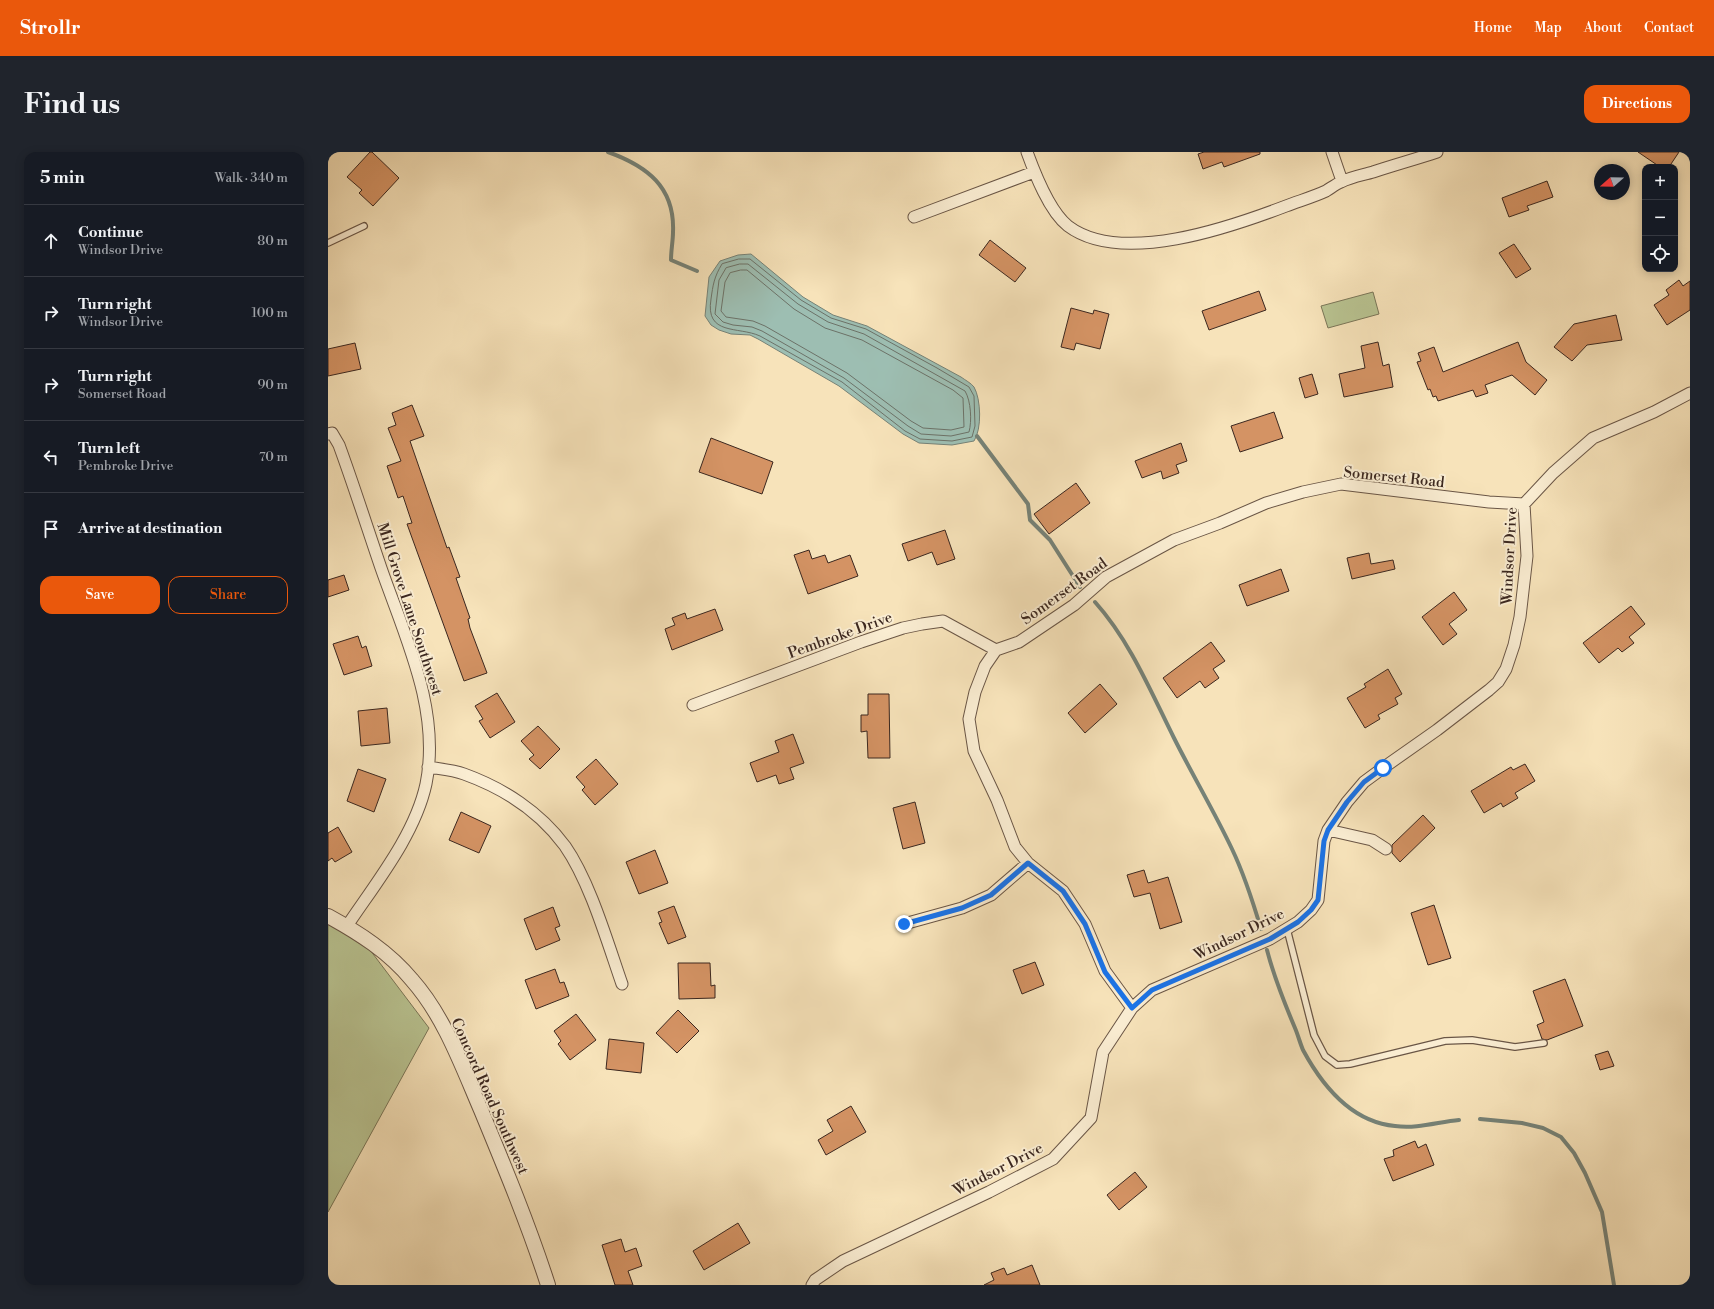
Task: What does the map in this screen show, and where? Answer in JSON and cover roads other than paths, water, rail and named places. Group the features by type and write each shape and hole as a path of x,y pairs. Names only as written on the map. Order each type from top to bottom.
{"street":[{"path":"1027,152 1034,172 1057,214 1068,226 1093,238 1109,241 1138,243 1171,240 1240,224 1325,191 1342,182 1437,152"},
{"path":"1332,152 1342,182"},
{"path":"914,217 1034,172"},
{"name":"Windsor Drive","path":"812,1285 815,1280 843,1261 989,1192 1053,1159 1091,1118 1103,1052 1132,1008 1152,990 1270,939 1298,922 1311,910 1318,900 1324,841 1328,830 1347,802 1364,782 1437,730 1498,682 1506,669 1514,645 1520,617 1527,556 1524,504 1552,473 1593,438 1654,412 1690,393"},
{"name":"Mill Grove Lane Southwest","path":"328,434 332,433 342,452 406,636 426,702 430,742 426,785 419,806 407,832 347,926"},
{"name":"Somerset Road","path":"996,650 1019,642 1074,605 1106,577 1167,543 1220,524 1266,503 1303,492 1341,484 1489,502 1524,504"},
{"name":"Pembroke Drive","path":"693,705 861,642 903,628 922,624 943,621 996,650"},
{"path":"996,650 985,666 969,719 974,751 997,800 1015,847 1028,863 1063,891 1085,924 1105,972 1132,1008"},
{"path":"428,767 463,773 502,790 518,800 555,835 564,846 582,876 622,984"},
{"path":"1328,830 1372,840 1386,849"},
{"path":"904,924 962,908 991,895 1028,863"},
{"name":"Concord Road Southwest","path":"328,916 347,926 392,958 412,980 430,1005 462,1067 509,1179 548,1285"}],"lane":[{"path":"328,243 364,226"},
{"path":"1287,929 1314,1035 1325,1056 1337,1065 1350,1064 1445,1041 1472,1040 1515,1048 1544,1043"}],"water":[{"path":"751,254 803,297 833,315 867,326 961,377 971,384 976,392 980,414 977,436 974,441 952,445 919,443 903,434 839,386 758,339 750,335 731,334 719,330 711,325 705,316 709,277 720,261 738,255"}],"waterway":[{"path":"608,152 635,164 656,180 664,191 669,202 672,216 673,235 671,260 697,271"},
{"path":"977,436 1028,504 1030,520 1050,540 1080,587"},
{"path":"1095,602 1119,633 1139,667 1181,752 1225,835 1244,878 1261,929"},
{"path":"1267,950 1303,1050 1320,1077 1340,1100 1365,1118 1395,1126 1419,1126 1459,1120"},
{"path":"1480,1119 1522,1123 1543,1128 1561,1137 1574,1153 1585,1173 1602,1212 1614,1285"}]}
